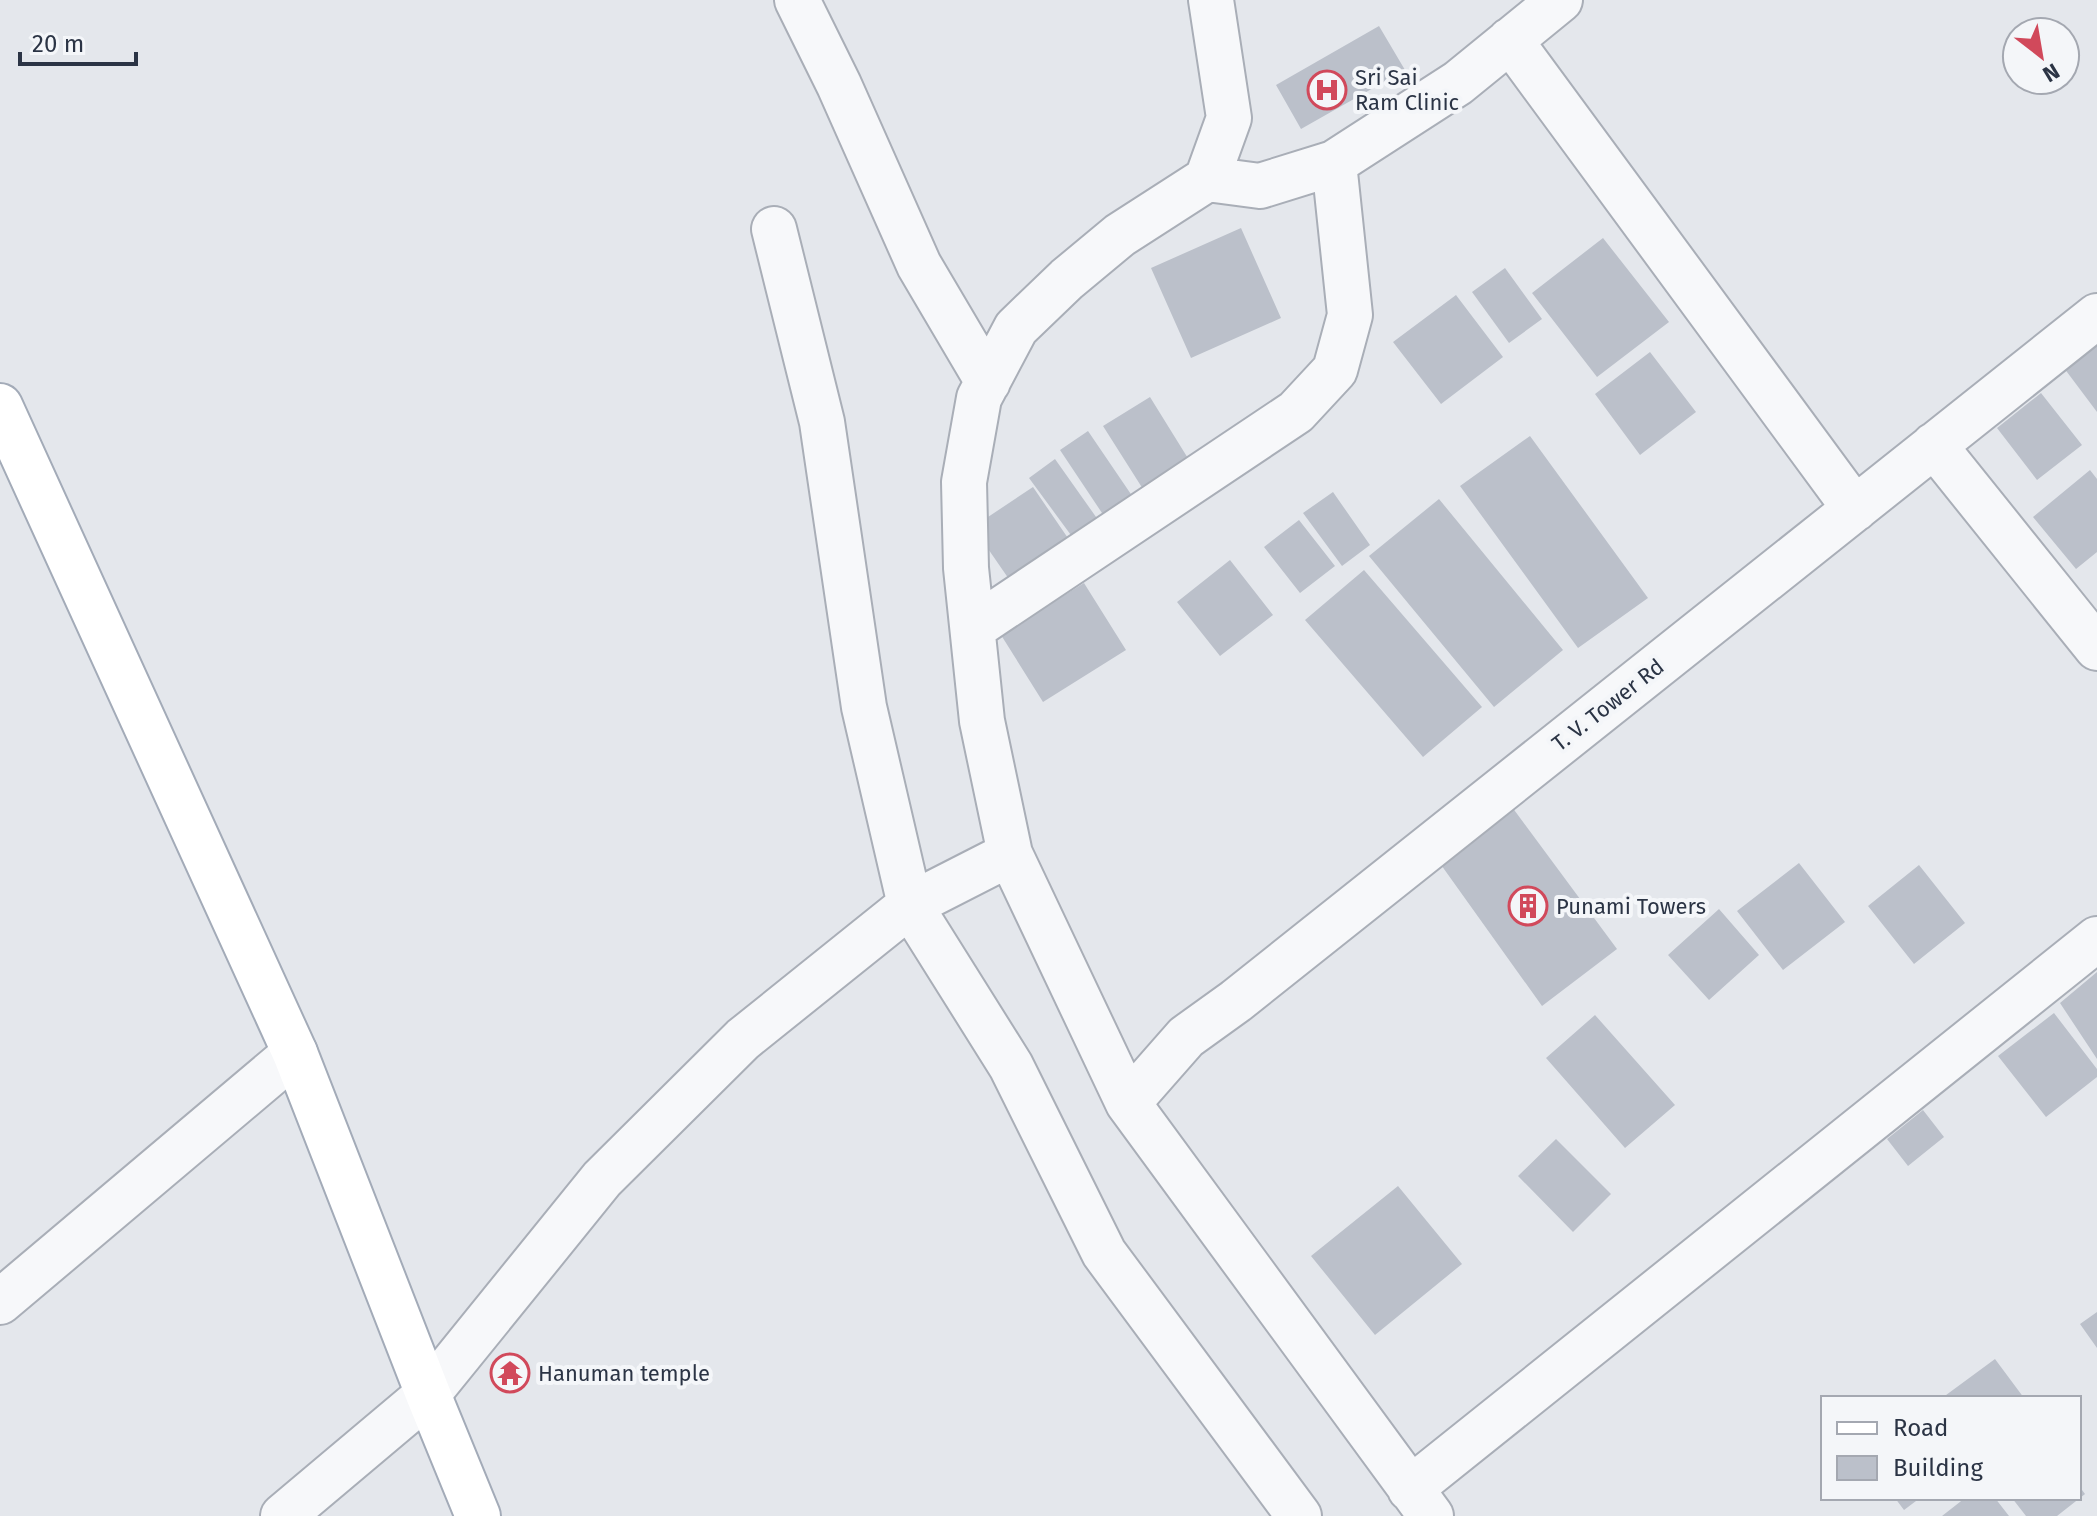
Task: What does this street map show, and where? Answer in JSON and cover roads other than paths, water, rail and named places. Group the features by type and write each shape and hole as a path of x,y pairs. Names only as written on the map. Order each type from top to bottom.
{"main road":[{"path":"0,406 295,1053 478,1516"}],"street":[{"path":"797,0 839,85 919,265 988,382"},
{"path":"1211,0 1229,118 1207,179 1120,235 1067,279 1016,328 979,398 964,482 966,568 982,721 1010,854 1128,1103 1420,1503 2097,939"},
{"path":"1207,179 1260,186 1334,163 1458,83 1560,0"},
{"path":"1510,40 1855,509"},
{"path":"973,628 1296,412 1335,370 1350,315 1334,163"},
{"path":"774,229 822,422 864,707 910,905 1011,1066 1104,1253 1299,1516"},
{"name":"T. V. Tower Rd","path":"1128,1103 1186,1037 1236,1001 2097,316"},
{"path":"1934,445 2097,648"},
{"path":"283,1516 428,1394 602,1179 743,1039 910,905 1010,854"},
{"path":"0,1302 295,1053"}],"place":[{"name":"Sri Sai Ram Clinic","path":"1327,90"},
{"name":"Punami Towers","path":"1528,906"},
{"name":"Hanuman temple","path":"510,1373"}]}
